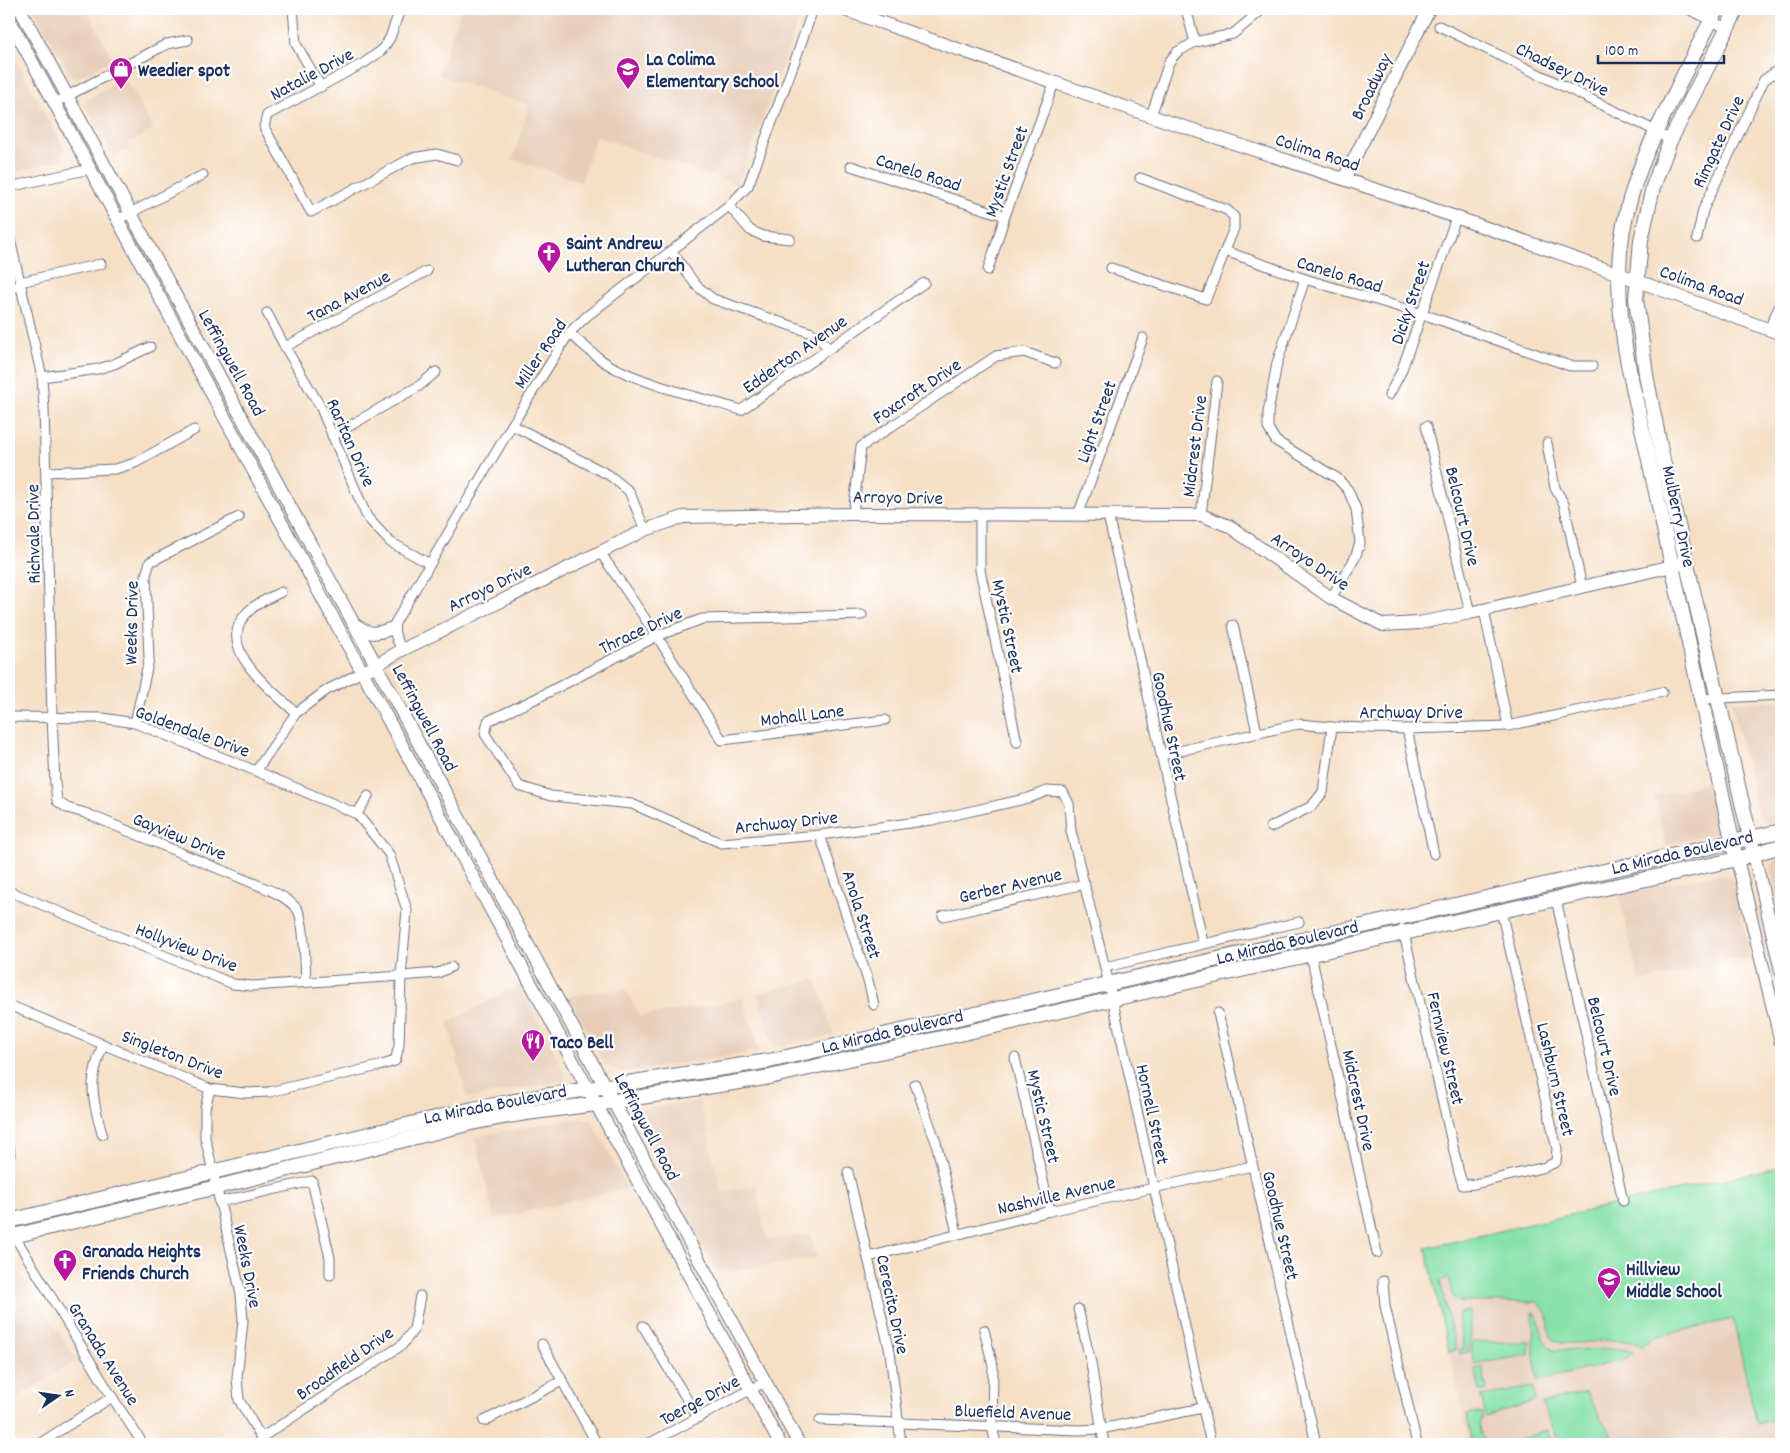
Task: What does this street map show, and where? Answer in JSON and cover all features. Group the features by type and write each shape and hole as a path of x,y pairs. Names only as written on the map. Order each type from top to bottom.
{"main road":[{"name":"Leffingwell Road","path":"20,9 799,1444"},
{"name":"Colima Road","path":"842,9 1054,83 1344,179 1620,274 1781,334"},
{"name":"Broadway","path":"1344,179 1429,9"},
{"name":"Mulberry Drive","path":"1738,9 1670,141 1653,186 1640,240 1636,299 1646,375 1662,456 1781,970"},
{"name":"Mulberry Drive","path":"1714,14 1641,165 1630,199 1620,251 1618,292 1621,330 1672,567 1737,859 1781,1042"},
{"name":"Leffingwell Road","path":"9,20 780,1444"},
{"name":"Arroyo Drive","path":"362,672 402,650 645,530 683,517 852,514 980,516 1201,515 1229,526 1331,598 1383,625 1419,623 1470,613 1687,562"},
{"path":"354,624 370,634 393,628"},
{"name":"La Mirada Boulevard","path":"9,1220 473,1109 769,1061 1781,831"},
{"name":"La Mirada Boulevard","path":"11,1233 216,1187 475,1122 765,1078 1737,859 1781,846"}],"street":[{"path":"293,9 296,44 320,87"},
{"name":"Natalie Drive","path":"400,9 390,38 381,51 364,63 267,115 264,126 311,212 412,158 437,154 457,160"},
{"name":"Miller Road","path":"393,628 512,424 569,333 587,316 730,206 748,186 813,9"},
{"path":"1186,9 1195,42"},
{"path":"1151,116 1169,62 1177,52 1195,42 1233,34 1263,9"},
{"path":"1688,9 1714,14 1727,29"},
{"name":"Chadsey Drive","path":"1439,26 1656,131 1670,141"},
{"path":"54,103 167,44 188,40"},
{"name":"Rimgate Drive","path":"1697,238 1703,210 1764,80 1781,68"},
{"name":"Mystic Street","path":"988,270 1054,83"},
{"name":"Canelo Road","path":"852,166 1006,216"},
{"path":"9,186 90,169"},
{"path":"117,220 203,175"},
{"path":"1111,268 1206,299 1234,228 1234,217 1227,210 1140,178"},
{"path":"730,206 750,230 763,236 790,239"},
{"name":"Dicky Street","path":"1390,395 1401,372 1423,314 1456,218"},
{"name":"Richvale Drive","path":"9,235 42,377 47,472 52,716"},
{"path":"671,251 696,285 713,298 812,333 829,348"},
{"name":"Canelo Road","path":"1225,251 1305,279 1423,314 1570,366 1592,366"},
{"path":"9,289 20,284 101,264"},
{"name":"Tana Avenue","path":"285,348 427,271"},
{"path":"1305,279 1277,364 1268,413 1268,428 1276,441 1337,478 1348,490 1356,509 1360,543 1355,558 1331,598"},
{"name":"Edderton Avenue","path":"569,333 618,370 671,389 741,410 924,282"},
{"path":"1768,329 1781,303"},
{"name":"Raritan Drive","path":"267,313 285,348 320,406 368,517 390,542 430,564"},
{"name":"Light Street","path":"1078,515 1143,338"},
{"path":"42,377 98,369 114,364 150,347"},
{"name":"Foxcroft Drive","path":"852,514 861,447 996,356 1024,352 1055,363"},
{"path":"332,436 419,386 436,372"},
{"name":"Midcrest Drive","path":"1201,515 1217,381"},
{"path":"512,424 609,475 630,491 645,530"},
{"name":"Belcourt Drive","path":"1426,426 1470,613"},
{"path":"47,472 115,469 135,463 194,430"},
{"path":"1547,443 1555,488 1564,504 1582,587"},
{"name":"Goodhue Street","path":"1108,515 1203,944"},
{"name":"Weeks Drive","path":"136,723 148,659 146,575 150,562 239,516"},
{"name":"Mystic Street","path":"980,516 980,570 1017,742"},
{"path":"600,552 656,636"},
{"path":"281,592 252,608 241,620 236,637 239,651 246,664 296,713"},
{"path":"1484,610 1508,726"},
{"name":"Thrace Drive","path":"485,734 488,721 537,698 656,636 702,619 862,615"},
{"path":"1233,625 1257,732"},
{"path":"393,628 402,650"},
{"name":"Mohall Lane","path":"656,636 722,740 885,720"},
{"name":"Arroyo Drive","path":"256,770 296,713 327,690 362,672"},
{"name":"Archway Drive","path":"1161,755 1298,724 1407,729 1508,726 1662,692"},
{"path":"1701,699 1781,695"},
{"name":"Gayview Drive","path":"52,716 54,783 57,801 67,808 94,817 272,891 289,900 299,911 302,924 306,982"},
{"name":"Goldendale Drive","path":"9,717 102,718 136,723 256,770 357,814 389,854 406,910 400,976"},
{"path":"1270,827 1312,806 1323,792 1332,727"},
{"path":"1407,729 1434,854"},
{"name":"Archway Drive","path":"485,734 519,786 550,796 632,804 721,844 820,835 932,820 1029,798 1047,791 1063,792"},
{"name":"Hornell Street","path":"1063,792 1070,804 1071,831 1109,984 1211,1444"},
{"path":"357,814 368,796"},
{"name":"Anola Street","path":"820,835 869,984 874,1005"},
{"name":"Gerber Avenue","path":"943,916 1085,884"},
{"name":"Hollyview Drive","path":"9,892 233,984 252,986 400,976 438,972 452,967"},
{"name":"Belcourt Drive","path":"1556,899 1623,1201"},
{"name":"Lashburn Street","path":"1463,1185 1475,1184 1545,1167 1556,1162 1557,1149 1501,911"},
{"name":"Fernview Street","path":"1400,917 1463,1185"},
{"name":"La Mirada Boulevard","path":"1105,967 1299,922"},
{"name":"Midcrest Drive","path":"1312,955 1377,1253"},
{"name":"Singleton Drive","path":"10,1008 103,1044 210,1089 245,1093 269,1092 395,1061 399,1046 400,976"},
{"name":"Goodhue Street","path":"1218,1013 1316,1444"},
{"path":"102,1134 93,1084 103,1044"},
{"name":"Mystic Street","path":"1015,1058 1050,1211"},
{"path":"915,1084 936,1142 957,1233"},
{"name":"Weeks Drive","path":"210,1089 206,1108 205,1136 241,1294 243,1321 237,1378 239,1400 263,1441"},
{"name":"Nashville Avenue","path":"868,1257 957,1233 1252,1166"},
{"name":"Cerecita Drive","path":"848,1172 890,1352 901,1444"},
{"path":"220,1202 312,1181 330,1258 330,1275"},
{"name":"Granada Avenue","path":"11,1233 143,1444"},
{"path":"1383,1282 1385,1306 1417,1444"},
{"name":"Broadfield Drive","path":"263,1441 402,1346 414,1329 420,1296"},
{"path":"1078,1309 1091,1363 1104,1444"},
{"path":"643,1326 698,1418"},
{"path":"984,1330 992,1366 992,1427 996,1444"},
{"path":"542,1344 597,1444"},
{"path":"484,1421 562,1381"},
{"name":"Toerge Drive","path":"648,1444 765,1382"},
{"path":"39,1444 112,1397"},
{"name":"Bluefield Avenue","path":"820,1420 1079,1430 1101,1429 1202,1408"}],"shaded area":[{"path":"33,9 86,9 113,59 79,77 73,78"},
{"name":"La Colima Elementary School","path":"461,9 802,9 802,11 745,166 736,184 596,136 581,182 513,159 529,105 438,75"},
{"path":"9,47 65,150 62,160 9,173"},
{"path":"125,78 153,129 130,142 128,150 114,157 87,107 87,100"},
{"path":"1732,702 1781,702 1781,819 1767,822 1758,816"},
{"path":"1711,782 1721,826 1717,833 1666,845 1654,796"},
{"path":"1781,859 1781,915 1771,868 1775,860"},
{"path":"1722,873 1732,880 1751,957 1639,982 1619,895"},
{"path":"816,979 834,1035 774,1048 757,994"},
{"path":"519,985 566,1074 563,1081 467,1098 448,1023"},
{"path":"625,989 640,1016 708,1006 743,998 759,1051 622,1073 606,1065 568,996"},
{"path":"700,1101 721,1192 756,1186 767,1240 811,1233 817,1258 718,1273 635,1119 641,1109"},
{"path":"583,1118 592,1121 628,1188 494,1219 475,1137"},
{"name":"Hillview Middle School","path":"1781,1166 1781,1444 1470,1444 1426,1248"},
{"path":"9,1257 77,1360 9,1403"}],"green space":[{"path":"1781,1166 1781,1417 1757,1424 1733,1319 1654,1337 1641,1346 1623,1340 1560,1343 1551,1335 1547,1315 1537,1302 1460,1302 1454,1298 1449,1278 1440,1281 1456,1350 1449,1352 1426,1248"},
{"path":"1470,1310 1470,1342 1468,1352 1460,1354 1459,1350 1464,1348 1458,1318 1460,1313"},
{"path":"1533,1311 1539,1319 1545,1341 1554,1350 1621,1349 1634,1352 1619,1363 1611,1361 1607,1364 1538,1381 1534,1355"},
{"path":"1473,1342 1530,1342 1529,1355 1474,1364 1471,1351"},
{"path":"1483,1367 1484,1384 1486,1383 1487,1390 1480,1391 1475,1369"},
{"path":"1533,1387 1536,1400 1486,1417 1481,1396"},
{"path":"1586,1392 1614,1439 1605,1444 1560,1444 1542,1403"},
{"path":"1482,1412 1483,1418 1479,1427 1485,1444 1473,1444 1467,1415"},
{"path":"1547,1430 1552,1443 1550,1444 1508,1444"}],"place":[{"name":"Weedier spot","path":"121,90"},
{"name":"La Colima Elementary School","path":"628,90"},
{"name":"Saint Andrew Lutheran Church","path":"549,274"},
{"name":"Taco Bell","path":"533,1062"},
{"name":"Granada Heights Friends Church","path":"65,1282"},
{"name":"Hillview Middle School","path":"1609,1300"}]}
